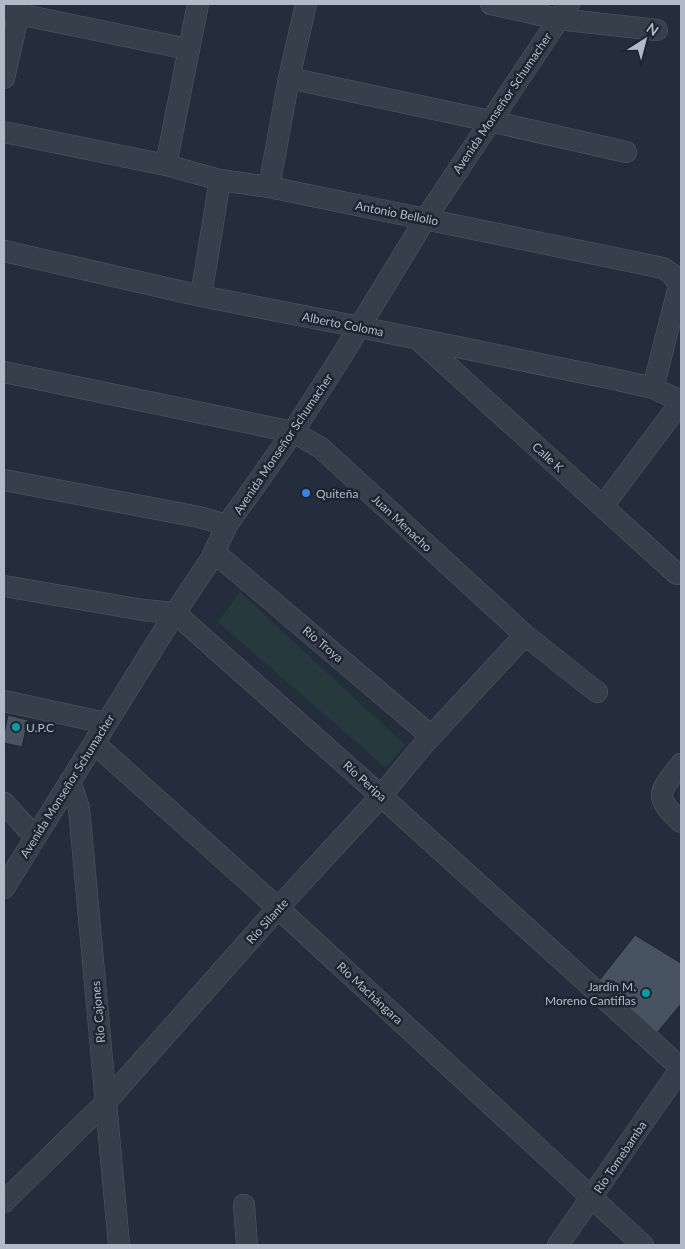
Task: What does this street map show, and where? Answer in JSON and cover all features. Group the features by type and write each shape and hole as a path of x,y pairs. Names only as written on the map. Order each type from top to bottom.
{"street":[{"path":"166,165 198,4"},
{"path":"269,187 306,4"},
{"path":"491,4 563,11 657,30"},
{"path":"4,78 15,10 188,49"},
{"name":"Avenida Monseñor Schumacher","path":"4,888 214,552 227,525 292,432 426,218 563,11"},
{"path":"290,78 626,152"},
{"name":"Antonio Bellolio","path":"4,132 166,165 220,180 269,187 426,218 663,268 673,275 679,286 653,388"},
{"path":"202,296 220,180"},
{"name":"Alberto Coloma","path":"4,251 202,296 360,326 418,340 653,388 681,402"},
{"name":"Calle K","path":"418,340 677,574"},
{"name":"Juan Menacho","path":"4,372 292,432 321,448 525,635 597,692"},
{"path":"603,506 681,402"},
{"path":"4,480 198,516 227,525"},
{"name":"Río Troya","path":"214,552 431,736"},
{"path":"4,586 143,610 175,613"},
{"name":"Río Peripa","path":"175,613 381,796 681,1068"},
{"name":"Río Silante","path":"5,1200 106,1102 278,908 381,796 431,736 525,635"},
{"path":"4,702 106,723"},
{"name":"Río Machángara","path":"94,743 278,908 643,1245"},
{"path":"681,764 663,788 662,798 669,810 681,822"},
{"name":"Río Cajones","path":"70,781 79,808 119,1245"},
{"path":"4,803 35,838"},
{"name":"Río Tomebamba","path":"558,1245 681,1068"},
{"path":"244,1205 247,1245"}],"shaded area":[{"path":"240,592 405,745 386,768 218,622"}],"building":[{"name":"U.P.C","path":"8,715 28,720 22,747 4,743"},
{"name":"Jardín M. Moreno Cantiflas","path":"635,935 681,963 681,1004 656,1034 598,982"}],"place":[{"name":"Quiteña","path":"306,493"},
{"name":"U.P.C","path":"16,727"},
{"name":"Jardín M. Moreno Cantiflas","path":"646,993"}]}
